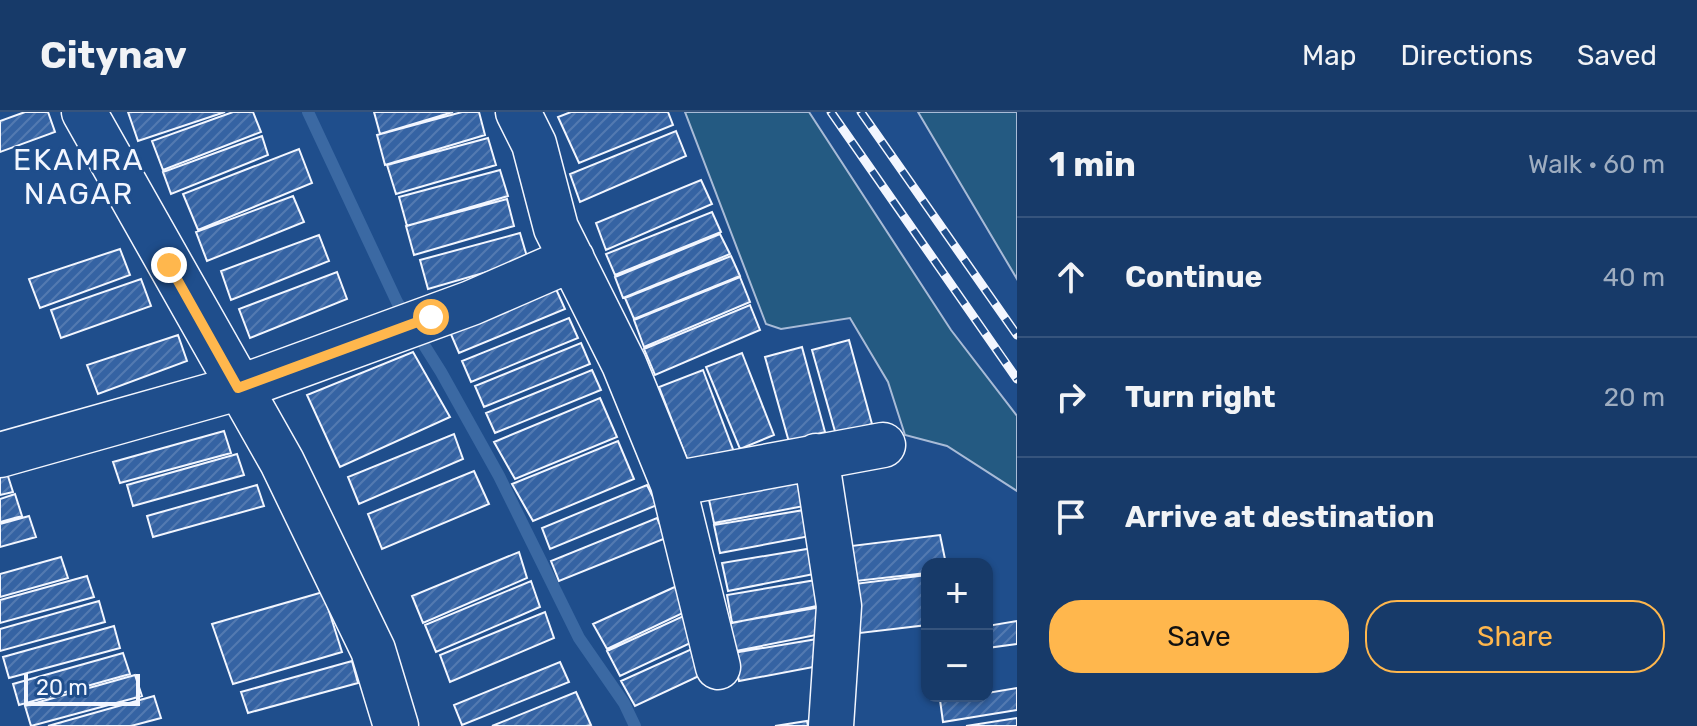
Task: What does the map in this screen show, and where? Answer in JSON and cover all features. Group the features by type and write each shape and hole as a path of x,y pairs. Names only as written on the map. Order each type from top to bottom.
{"street":[{"path":"84,112 282,462 373,650 396,726"},
{"path":"518,112 534,144 556,228 624,364 673,484 718,667"},
{"path":"0,455 238,388 431,317 572,259"},
{"path":"673,484 883,445"},
{"path":"816,456 839,606 831,726"}],"shaded area":[{"path":"685,112 809,112 951,330 1017,416 1017,491 947,446 905,435 888,382 850,318 781,329 766,324"},
{"path":"918,112 1017,112 1017,279"}],"building":[{"path":"25,112 48,112 55,132 0,152 0,121"},
{"path":"128,112 225,112 138,141"},
{"path":"233,112 253,112 261,132 163,170 152,141"},
{"path":"374,112 453,112 380,134"},
{"path":"462,112 479,112 485,135 385,165 377,135"},
{"path":"571,112 668,112 673,125 579,163 558,117"},
{"path":"676,131 686,156 580,202 570,174"},
{"path":"262,136 268,155 171,194 163,172"},
{"path":"488,138 496,165 396,194 387,165"},
{"path":"299,149 312,183 198,230 183,194"},
{"path":"500,170 508,196 407,226 399,197"},
{"path":"701,180 712,204 606,250 596,223"},
{"path":"293,196 304,222 207,261 196,232"},
{"path":"507,199 514,226 414,255 406,226"},
{"path":"712,212 721,232 615,275 606,254"},
{"path":"520,233 528,260 428,289 420,260"},
{"path":"720,234 730,254 623,298 615,277"},
{"path":"319,235 329,261 231,300 221,271"},
{"path":"120,249 130,275 40,308 29,279"},
{"path":"731,256 740,276 634,319 625,298"},
{"path":"337,272 347,299 250,338 239,309"},
{"path":"740,277 750,302 644,347 634,320"},
{"path":"141,279 151,306 61,338 51,310"},
{"path":"556,289 565,309 459,353 450,332"},
{"path":"750,305 760,330 655,375 644,349"},
{"path":"569,318 578,338 471,382 462,361"},
{"path":"178,335 187,361 98,394 87,365"},
{"path":"849,340 872,424 836,435 812,350"},
{"path":"581,343 590,364 484,407 475,386"},
{"path":"802,347 825,432 789,442 765,357"},
{"path":"413,352 450,417 340,467 307,395"},
{"path":"742,353 774,435 740,449 706,367"},
{"path":"592,370 601,390 495,433 486,413"},
{"path":"703,370 734,452 691,469 659,387"},
{"path":"600,398 617,437 515,479 494,442"},
{"path":"224,431 231,453 120,483 113,462"},
{"path":"454,434 463,459 359,504 348,477"},
{"path":"618,441 634,479 533,521 512,484"},
{"path":"237,454 244,475 133,506 127,485"},
{"path":"6,470 13,492 0,495 0,472"},
{"path":"474,471 489,504 382,549 368,514"},
{"path":"798,480 804,506 714,523 708,495"},
{"path":"257,485 264,506 153,537 147,516"},
{"path":"647,485 657,505 550,549 542,528"},
{"path":"15,494 22,516 0,522 0,499"},
{"path":"804,510 810,536 720,553 714,525"},
{"path":"29,516 36,537 0,547 0,524"},
{"path":"657,518 666,538 559,581 551,561"},
{"path":"940,535 945,558 921,558 921,574 856,581 851,546"},
{"path":"813,548 819,573 728,591 722,563"},
{"path":"519,552 527,578 423,623 412,596"},
{"path":"61,557 68,578 0,597 0,574"},
{"path":"87,576 94,597 0,623 0,600"},
{"path":"921,576 921,626 860,633 854,584"},
{"path":"816,580 822,605 732,623 727,595"},
{"path":"531,581 540,607 436,652 425,625"},
{"path":"677,586 685,612 607,649 593,624"},
{"path":"323,592 342,652 233,684 212,624"},
{"path":"99,601 105,622 0,651 0,629"},
{"path":"821,607 826,633 736,651 730,623"},
{"path":"545,612 554,638 450,682 440,655"},
{"path":"690,613 699,639 620,676 607,651"},
{"path":"1017,621 1017,644 993,647 993,625"},
{"path":"114,626 120,648 9,678 3,657"},
{"path":"823,638 829,664 739,681 733,653"},
{"path":"705,643 714,669 635,706 621,681"},
{"path":"123,653 130,674 19,705 13,684"},
{"path":"352,661 358,683 248,713 241,692"},
{"path":"560,662 569,682 462,725 454,705"},
{"path":"135,675 142,696 31,726 25,706"},
{"path":"1017,688 1017,710 943,722 940,702 993,702 993,692"},
{"path":"576,692 591,725 492,726"},
{"path":"154,696 161,718 131,726 48,726"},
{"path":"1017,718 1017,726 966,726"},
{"path":"807,721 808,726 775,726"}],"waterway":[{"path":"308,112 397,302 441,372 499,476 579,638 624,703 635,726"}],"railway":[{"path":"831,112 1017,379"},
{"path":"861,112 1017,335"}],"district":[{"name":"EKAMRA NAGAR","path":"79,177"}],"route":[{"path":"169,265 238,388 431,317"}]}
